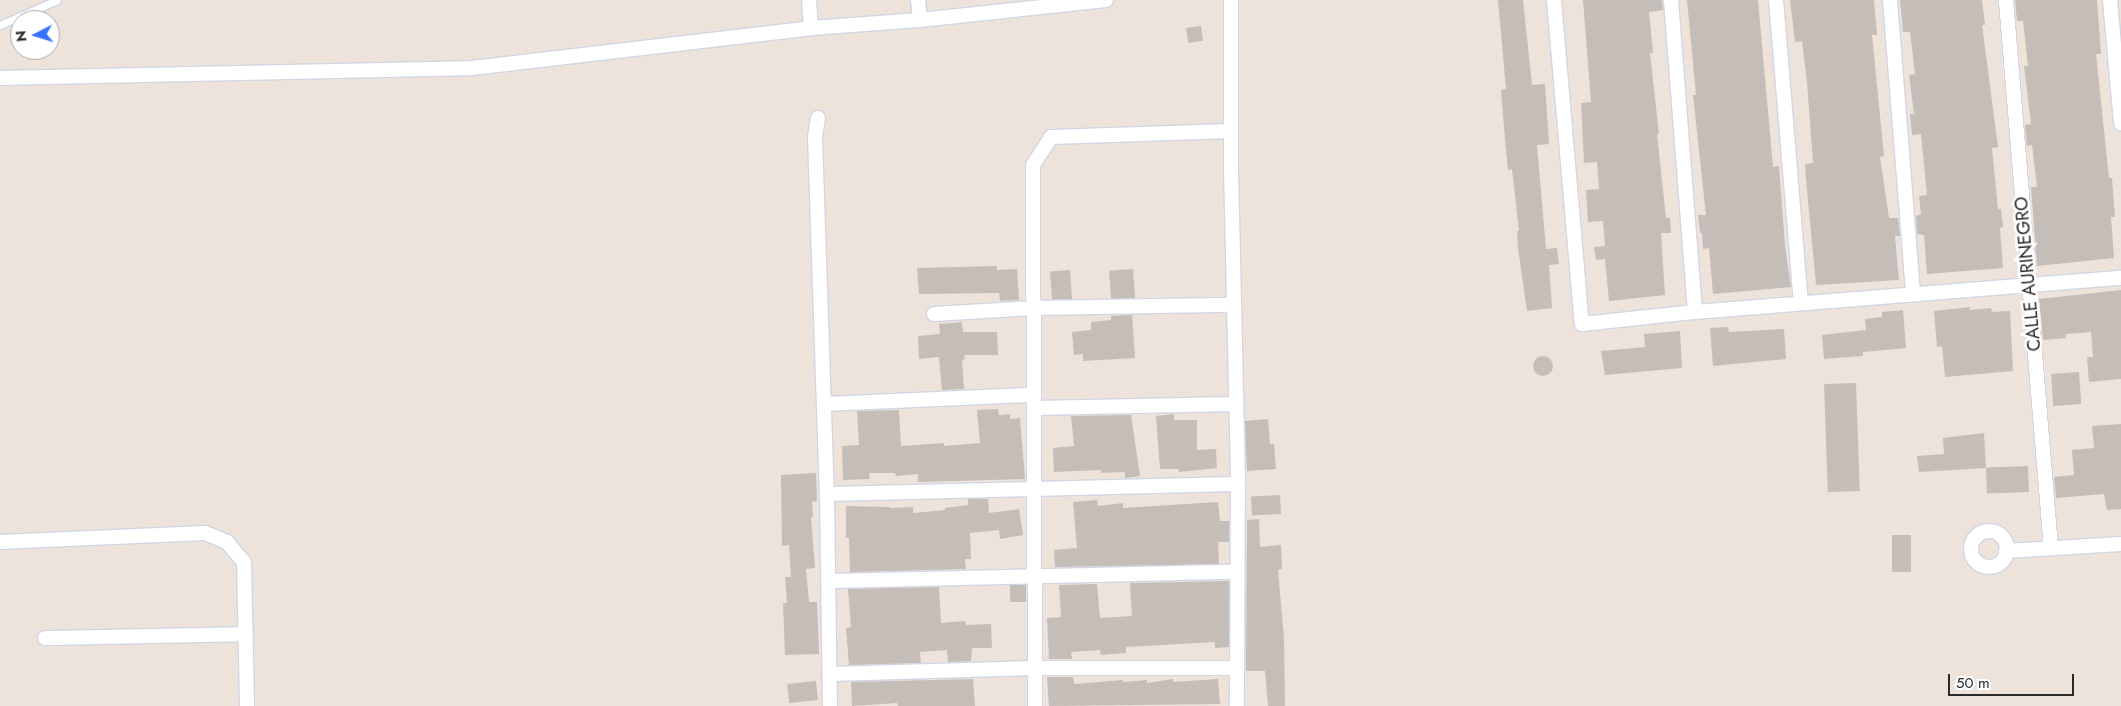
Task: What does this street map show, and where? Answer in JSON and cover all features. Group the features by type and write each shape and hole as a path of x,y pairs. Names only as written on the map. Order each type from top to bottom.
{"street":[{"path":"809,0 811,28"},
{"path":"918,0 920,20"},
{"path":"0,78 472,68 811,28 920,20 1005,5 1106,0"},
{"path":"1231,0 1230,130 1238,484 1237,706"},
{"path":"1554,0 1582,324 1695,312 2121,278"},
{"path":"1670,0 1695,312"},
{"path":"1776,0 1801,304"},
{"path":"1890,0 1913,294"},
{"name":"CALLE AURINEGRO","path":"2006,0 2051,548"},
{"path":"2110,0 2121,124"},
{"path":"818,118 815,137 827,494 830,706"},
{"path":"1035,706 1033,165 1051,137 1230,130"},
{"path":"934,314 1034,308 1234,305"},
{"path":"824,404 1034,402 1236,404"},
{"path":"827,494 1238,484"},
{"path":"0,542 205,533 227,542 244,562 247,706"},
{"path":"2006,551 2121,544"},
{"path":"828,581 1237,572"},
{"path":"45,638 246,634"},
{"path":"830,674 1035,668 1237,668"}],"lane":[{"path":"0,25 57,0"}],"building":[{"path":"1498,0 1523,0 1532,85 1545,84 1549,144 1537,145 1546,249 1557,248 1559,264 1549,265 1552,308 1527,311 1518,248 1517,231 1519,231 1512,169 1508,170 1506,151 1501,90 1506,89"},
{"path":"1583,0 1662,0 1663,10 1649,12 1653,53 1650,53 1659,134 1657,134 1666,218 1670,218 1671,233 1661,233 1665,295 1609,301 1605,259 1596,260 1594,247 1605,246 1603,221 1588,222 1586,190 1599,189 1597,162 1584,163 1581,103 1591,102"},
{"path":"1687,0 1758,0 1773,167 1779,166 1785,246 1791,287 1713,294 1709,248 1703,249 1698,215 1706,215 1693,95 1696,95"},
{"path":"1790,0 1874,0 1877,35 1872,35 1884,156 1880,157 1889,218 1898,218 1900,236 1895,236 1899,280 1816,285 1805,164 1813,163 1807,82 1802,41 1795,42"},
{"path":"1900,0 1982,0 1985,25 1982,25 1998,147 1992,148 1998,209 2001,209 2003,227 2000,228 2003,268 1927,274 1924,235 1917,234 1916,216 1921,214 1919,196 1927,195 1921,134 1912,135 1910,114 1914,114 1909,75 1915,74 1910,32 1903,32"},
{"path":"2015,0 2097,0 2101,54 2096,54 2109,178 2112,178 2115,217 2111,217 2114,258 2037,266 2031,187 2037,187 2032,145 2027,146 2025,125 2031,124 2024,66 2028,66 2023,21 2017,21"},
{"path":"1201,26 1203,41 1188,43 1186,28"},
{"path":"997,266 997,270 1017,269 1019,300 1000,301 999,293 919,294 917,268"},
{"path":"1133,269 1135,298 1111,300 1109,271"},
{"path":"1070,270 1072,299 1052,300 1050,271"},
{"path":"2121,290 2121,379 2089,382 2087,357 2093,357 2091,332 2066,334 2066,338 2043,340 2039,299"},
{"path":"1970,307 1970,310 1991,308 1992,312 2010,311 2013,371 1945,377 1942,346 1937,347 1934,311"},
{"path":"1903,310 1906,348 1863,352 1863,356 1824,359 1822,335 1866,330 1865,319 1882,317 1882,312"},
{"path":"1132,315 1135,358 1083,361 1083,354 1074,355 1072,332 1091,330 1091,322 1111,320 1111,316"},
{"path":"962,322 963,332 997,332 998,355 964,355 965,359 962,360 964,389 942,390 939,357 919,359 918,336 940,334 939,324"},
{"path":"1728,327 1729,332 1784,329 1786,359 1713,366 1710,328"},
{"path":"1680,331 1682,368 1605,375 1601,351 1645,347 1644,334"},
{"path":"1543,356 1550,359 1553,366 1550,373 1543,376 1536,373 1533,366 1536,359"},
{"path":"2079,372 2081,404 2053,406 2051,374"},
{"path":"1856,383 1860,491 1828,492 1824,384"},
{"path":"998,409 999,415 1010,414 1010,419 1020,418 1025,479 918,482 918,474 896,476 895,473 869,473 870,479 843,480 842,446 859,445 857,411 899,410 901,446 944,443 944,446 980,443 977,410"},
{"path":"1174,414 1174,420 1197,420 1197,450 1216,449 1217,468 1179,472 1178,469 1160,469 1156,416"},
{"path":"1131,415 1140,476 1125,478 1125,472 1101,473 1101,470 1054,472 1053,448 1074,446 1071,416"},
{"path":"1268,419 1270,444 1274,444 1276,469 1247,471 1245,421"},
{"path":"2121,424 2121,509 2107,510 2104,494 2056,498 2054,477 2074,475 2072,450 2094,448 2092,426"},
{"path":"1984,433 1986,468 1919,472 1917,456 1944,454 1943,438"},
{"path":"2028,466 2029,492 1987,493 1986,467"},
{"path":"816,473 817,501 812,502 813,517 811,517 815,568 806,569 809,602 817,602 819,654 785,655 783,603 787,603 785,577 791,577 789,545 782,546 781,475"},
{"path":"1280,495 1281,514 1252,515 1251,497"},
{"path":"968,499 988,499 989,513 1019,509 1023,535 1000,539 999,530 970,533 971,559 965,559 966,569 850,572 849,538 846,538 846,506 913,507 913,513 945,510 945,508 968,505"},
{"path":"1097,500 1098,506 1123,503 1123,508 1218,502 1220,521 1229,521 1229,542 1218,542 1219,564 1055,567 1054,550 1077,548 1073,502"},
{"path":"1259,519 1260,547 1281,545 1282,569 1278,570 1284,638 1285,706 1268,706 1265,671 1246,671 1247,520"},
{"path":"1892,535 1911,535 1911,572 1892,572"},
{"path":"1229,581 1229,647 1215,648 1215,642 1126,647 1126,653 1101,655 1100,650 1071,652 1072,659 1049,659 1047,618 1061,617 1059,585 1097,584 1100,618 1132,616 1130,583"},
{"path":"1010,585 1026,585 1026,602 1010,602"},
{"path":"939,587 941,623 965,621 966,625 991,624 992,648 972,648 971,661 948,662 947,650 920,652 921,663 849,665 846,628 851,627 848,589"},
{"path":"1047,677 1073,677 1074,684 1123,680 1123,682 1147,680 1147,683 1173,679 1173,682 1218,679 1220,704 1049,706"},
{"path":"973,679 975,706 898,706 897,703 852,706 851,682"},
{"path":"816,681 818,700 789,703 787,684"}]}
